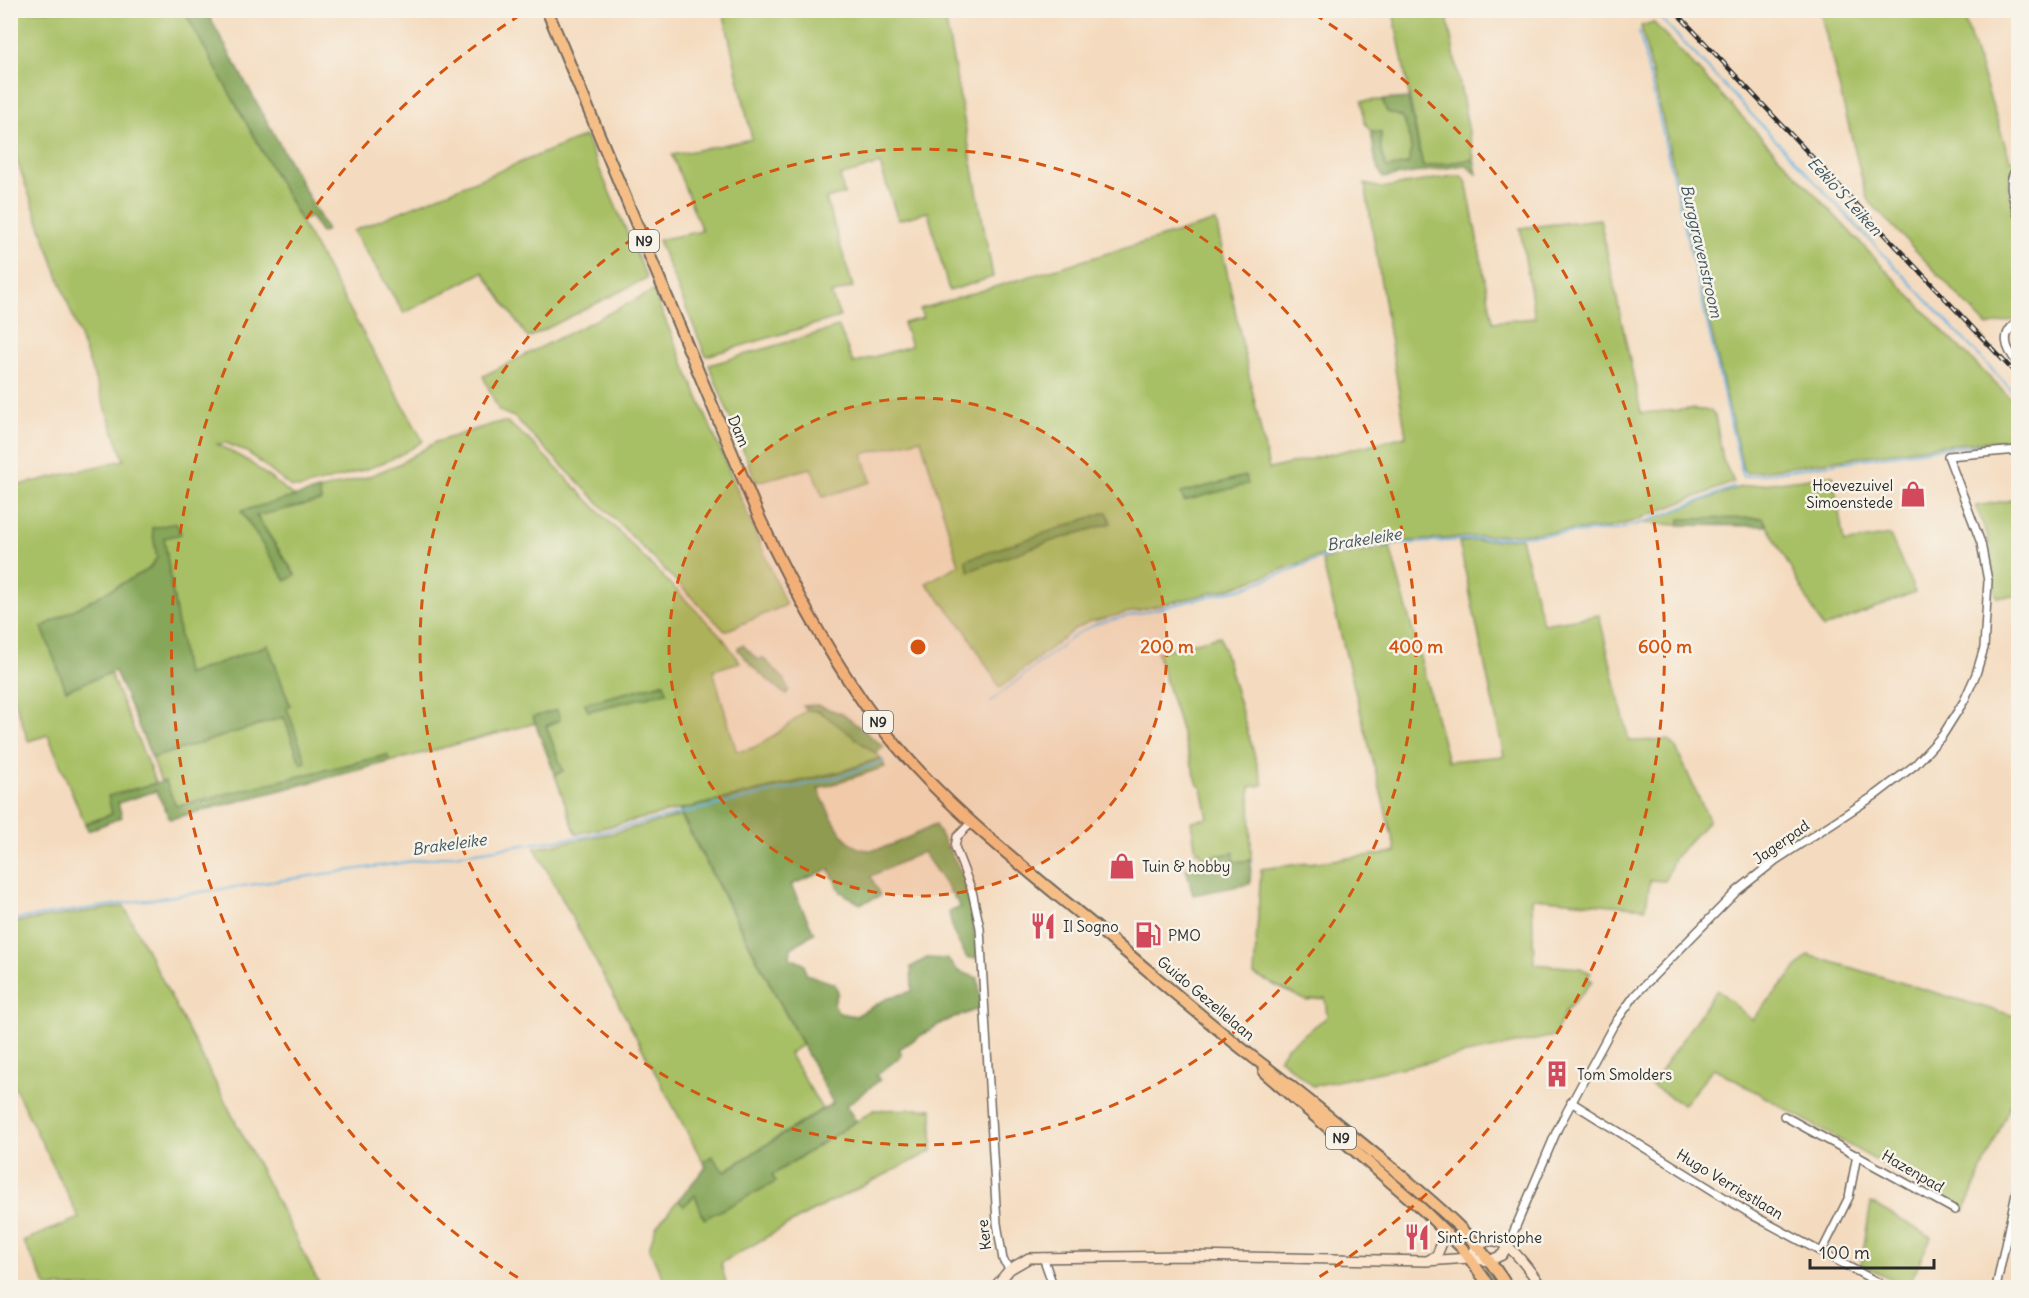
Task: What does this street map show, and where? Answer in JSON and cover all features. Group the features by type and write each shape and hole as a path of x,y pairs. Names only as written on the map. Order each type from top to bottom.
{"main road":[{"name":"Dam","path":"547,10 755,507 794,591 844,673 880,725 971,822"},
{"name":"Guido Gezellelaan","path":"971,822 1256,1059 1264,1071 1332,1124 1377,1163 1437,1204 1478,1247"},
{"name":"Guido Gezellelaan","path":"1389,1172 1469,1257"},
{"name":"N9","path":"1478,1247 1508,1287"},
{"name":"N9","path":"1469,1257 1491,1287"}],"street":[{"path":"2019,167 2012,175 2011,187 2019,216"},
{"path":"2019,322 2011,327 2006,339 2008,351 2019,363"},
{"name":"Jagerpad","path":"1508,1245 1571,1102 1624,1009 1737,891 1776,860 1877,794 1915,765 1942,736 1964,701 1977,674 1984,648 1988,581 1981,543 1948,456 2019,450"},
{"name":"Kere","path":"971,822 957,837 955,847 968,877 980,928 997,1223 1003,1260 1010,1269"},
{"name":"Hugo Verriestlaan","path":"1571,1102 1693,1180 1879,1283"},
{"name":"Hazenpad","path":"1784,1116 1955,1210"},
{"path":"1822,1251 1845,1207 1857,1155"},
{"path":"1996,1287 2019,1183"},
{"path":"1426,1261 1437,1255 1446,1233"},
{"path":"1469,1257 1478,1247 1496,1241 1508,1245 1543,1287"},
{"path":"994,1287 1010,1269 1029,1258 1191,1256 1426,1261 1469,1257 1489,1261 1502,1255 1508,1245"},
{"path":"1043,1257 1054,1287"}],"green space":[{"path":"11,11 184,11 423,441 380,464 300,488 291,487 247,452 226,443 217,444 248,461 295,497 241,511 285,580 295,574 256,515 321,501 319,490 367,477 399,464 436,442 496,423 507,422 527,438 722,637 740,662 713,670 736,750 752,748 762,743 807,710 815,711 834,721 881,758 843,771 576,834 555,775 563,771 546,725 533,717 536,723 389,762 387,755 176,806 165,781 161,782 152,758 284,717 300,763 306,762 286,707 290,705 268,645 186,675 164,538 152,528 157,558 149,569 42,627 66,690 110,673 156,783 109,796 112,814 85,824 48,735 28,741 11,688 11,487 124,460 11,144","holes":["663,683 666,692 588,711 586,703"]},
{"path":"184,11 206,11 327,230 321,233 311,217 301,221"},
{"path":"723,11 944,11 993,277 949,291 928,212 898,220 880,164 840,176 844,194 826,199 853,287 831,294 840,317 706,356 658,240 702,231 672,155 752,139"},
{"path":"1393,11 1446,11 1474,159 1423,167"},
{"path":"1820,11 1962,11 2010,160 2018,158 2018,164 2008,184 2018,227 2018,319 1987,326 1867,199"},
{"path":"1653,22 1944,332 2018,406 2018,439 1943,445 1747,473 1743,469 1641,26"},
{"path":"1408,98 1423,167 1474,159 1477,174 1465,165 1383,178 1376,164 1371,132 1381,133 1381,150 1386,168 1408,164 1411,147 1402,117 1387,112 1382,100"},
{"path":"1382,100 1387,112 1402,117 1411,147 1408,164 1386,168 1381,150 1381,133 1371,132 1364,121 1362,101"},
{"path":"585,136 647,278 528,338 483,272 404,313 353,231"},
{"path":"1453,176 1461,176 1466,180 1493,322 1535,318 1520,228 1600,219 1641,413 1692,409 1711,411 1715,415 1723,460 1734,482 1631,522 1609,528 1351,545 1228,589 1089,622 1075,629 1000,688 965,630 926,583 959,565 921,439 863,454 871,482 823,497 811,468 756,482 709,365 839,327 853,363 911,346 903,323 923,318 920,309 1216,221 1269,469 1406,436 1365,184 1381,188","holes":["1245,476 1184,501 1181,493 1182,493","1106,512 1111,523 1039,545 969,571 966,561"]},
{"path":"653,291 786,605 725,631 514,417 499,411 483,376"},
{"path":"1833,475 1844,543 1890,535 1915,592 1823,628 1763,518 1680,520 1680,525 1643,523 1740,487"},
{"path":"1246,476 1248,484 1184,501 1181,493"},
{"path":"319,490 321,501 256,516 295,575 286,581 241,511"},
{"path":"2018,499 2018,596 1996,597 1989,541 1976,506"},
{"path":"1107,512 1111,523 1039,545 969,571 965,560"},
{"path":"1763,518 1767,526 1680,525 1680,519"},
{"path":"176,523 181,534 164,538 186,675 268,645 290,706 287,708 306,762 301,764 284,717 152,758 115,671 66,690 42,627 149,569 157,558 152,528"},
{"path":"1521,538 1543,624 1599,615 1629,741 1668,740 1676,748 1709,820 1674,858 1665,881 1650,880 1646,908 1532,898 1534,964 1580,968 1591,973 1587,978 1593,981 1566,1011 1554,1036 1313,1086 1279,1058 1287,1047 1327,1017 1325,998 1307,1001 1254,975 1261,869 1396,852 1322,560 1390,547 1448,761 1504,756 1459,542"},
{"path":"1220,636 1263,785 1250,787 1251,860 1234,862 1233,853 1202,858 1200,851 1196,852 1191,821 1208,818 1202,788 1198,785 1157,652"},
{"path":"743,645 758,660 762,657 784,679 789,690 786,695 758,672 738,650 738,647"},
{"path":"664,683 667,692 588,711 585,703"},
{"path":"817,705 843,714 884,747 875,753 819,711 807,710 803,706"},
{"path":"557,710 560,720 546,726 563,771 555,775 533,717"},
{"path":"388,755 389,762 170,819 156,791 118,803 122,817 88,831 85,824 112,814 108,796 165,781 176,806"},
{"path":"881,758 885,767 818,789 830,815 841,833 852,844 863,849 892,845 935,825 963,875 971,908 978,958 967,958 953,932 949,912 961,907 923,852 871,876 880,896 860,904 841,892 829,869 791,885 814,933 791,948 790,958 804,964 806,974 835,984 838,992 834,1004 839,1013 856,1016 886,999 912,991 911,967 927,958 947,959 958,971 978,978 981,1008 943,1022 899,1049 902,1055 876,1076 880,1080 846,1106 856,1121 772,1175 776,1182 704,1219 695,1195 684,1206 678,1200 706,1167 703,1162 712,1156 724,1172 833,1103 679,810 843,771"},
{"path":"681,816 802,1045 789,1053 822,1109 723,1172 712,1156 703,1162 535,848 613,833"},
{"path":"1234,853 1234,862 1251,860 1250,884 1193,895 1186,868 1203,865 1202,858"},
{"path":"124,906 321,1287 47,1287 23,1241 79,1218 11,1080 11,923"},
{"path":"1808,955 2018,1017 2018,1088 1964,1211 1714,1068 1683,1105 1651,1085 1717,989 1752,1020"},
{"path":"932,1109 932,1151 807,1214 721,1263 727,1287 667,1287 649,1248 656,1227 678,1200 684,1205 695,1195 704,1218 776,1182 772,1175 874,1110"},
{"path":"1871,1203 1931,1237 1908,1287 1861,1264"}],"waterway":[{"name":"Eeklo'S Leiken","path":"1653,10 2018,397"},
{"name":"Burggravenstroom","path":"1639,31 1743,477 1939,448 2018,442"},
{"name":"Brakeleike","path":"990,702 1076,634 1096,624 1243,588 1330,555 1385,545 1617,530 1651,520 1734,487"},
{"name":"Brakeleike","path":"10,920 585,836 838,777 884,761"}],"railway":[{"path":"1674,10 2018,376"}],"place":[{"name":"Hoevezuivel Simoenstede","path":"1913,494"},
{"name":"Tuin & hobby","path":"1122,866"},
{"name":"Il Sogno","path":"1043,926"},
{"name":"PMO","path":"1148,935"},
{"name":"Tom Smolders","path":"1557,1074"},
{"name":"Sint-Christophe","path":"1417,1237"}]}
